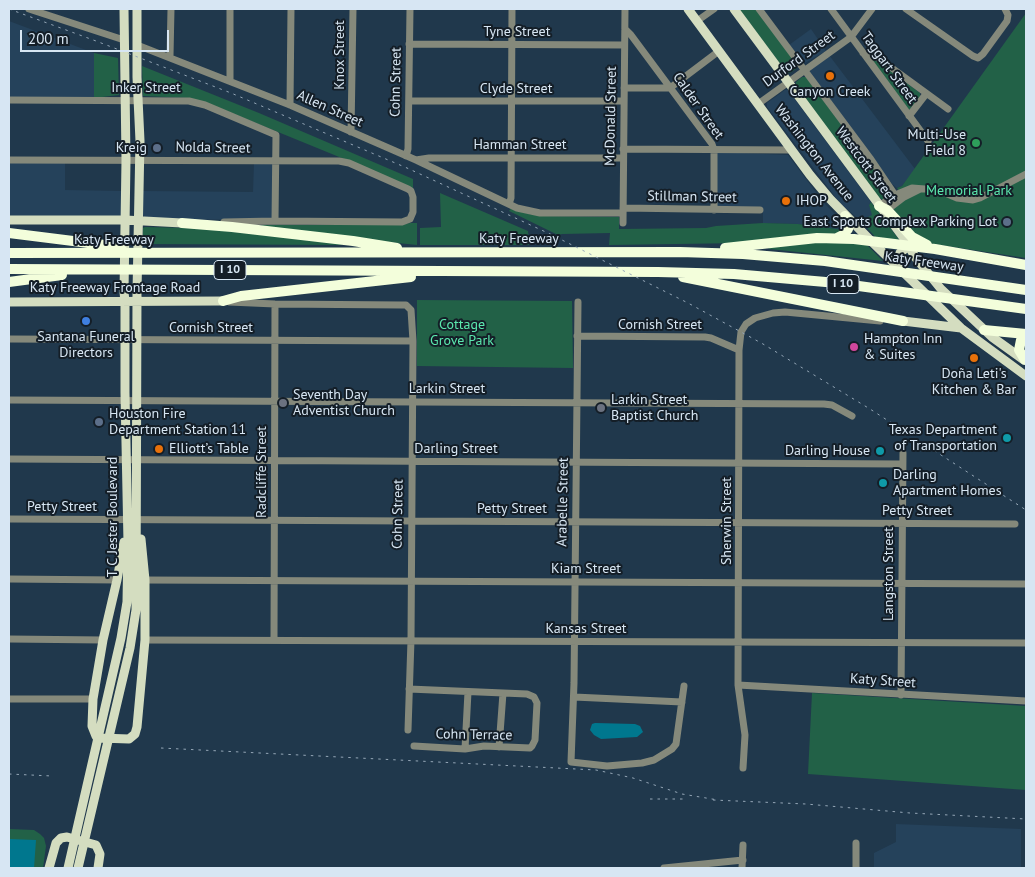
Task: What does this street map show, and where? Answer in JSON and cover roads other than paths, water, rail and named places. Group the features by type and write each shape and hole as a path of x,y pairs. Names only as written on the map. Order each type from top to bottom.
{"highway":[{"path":"883,208 912,237 935,249"},
{"path":"837,238 843,235 848,228 849,222 846,216"},
{"path":"182,223 353,241 427,253"},
{"path":"9,233 105,245 132,254"},
{"path":"680,252 817,238 837,238 870,240 1026,264"},
{"name":"Katy Freeway","path":"9,253 680,252 743,254 825,261 1026,290"},
{"name":"I 10","path":"9,269 734,274 796,278 1026,309"},
{"path":"9,282 102,269"},
{"path":"223,301 241,296 451,272"},
{"path":"658,272 903,321"},
{"path":"984,330 1026,335"},
{"path":"1025,361 1019,350 1021,340 1026,335"}],"main road":[{"name":"T C Jester Boulevard","path":"78,868 134,626 137,594 127,460 125,400 126,160 124,9"},
{"name":"T C Jester Boulevard","path":"68,868 125,617 137,460 137,292 140,160 138,9"},
{"name":"Washington Avenue","path":"688,9 819,187 870,240 957,323 1026,376"},
{"name":"Westcott Street","path":"734,9 883,208 915,257 959,307 984,330"},
{"path":"9,220 138,226 182,223"},
{"path":"895,262 900,253 908,246"},
{"name":"Katy Freeway Frontage Road","path":"9,302 223,301"},
{"path":"957,323 959,307"},
{"path":"903,321 957,323 984,330 1025,361"},
{"path":"126,440 137,438"},
{"path":"132,520 142,545 146,580 145,640 137,727 133,736 126,740 97,737 92,726 93,699 103,640 132,520"},
{"path":"49,868 56,843 61,838 67,837 96,845 100,854 98,868"}],"street":[{"path":"29,9 124,40"},
{"path":"170,56 171,9"},
{"path":"230,9 230,80"},
{"path":"290,105 291,9"},
{"name":"Knox Street","path":"351,132 353,9"},
{"name":"Cohn Street","path":"406,156 408,149 410,9"},
{"path":"509,204 511,198 512,9"},
{"name":"McDonald Street","path":"623,223 625,9"},
{"path":"697,21 714,9"},
{"name":"Westcott Street","path":"760,9 870,158 895,195"},
{"name":"Taggart Street","path":"830,9 928,140"},
{"name":"Durford Street","path":"758,104 851,37 872,9"},
{"path":"906,9 978,58 1007,22 1008,15 1005,9"},
{"name":"Calder Street","path":"625,29 712,144 714,150 714,210"},
{"name":"Tyne Street","path":"409,44 624,45"},
{"name":"Allen Street","path":"137,45 170,56 290,105 416,160 509,204"},
{"path":"624,88 670,88 719,51"},
{"path":"863,53 874,55 948,110"},
{"path":"909,116 926,94"},
{"name":"Inker Street","path":"9,100 189,101 205,105 276,135 275,161"},
{"name":"Clyde Street","path":"409,101 624,101"},
{"path":"624,148 792,150"},
{"name":"Hamman Street","path":"416,160 429,158 623,158"},
{"name":"Nolda Street","path":"9,160 328,160 350,163 411,191 413,197 413,212 410,219 402,222 275,221"},
{"path":"182,223 275,221 275,161"},
{"path":"883,208 895,195 912,188 938,190 957,198 973,200 1026,174"},
{"path":"883,208 920,189"},
{"name":"Stillman Street","path":"509,204 529,212 540,213 760,210"},
{"name":"Katy Freeway Frontage Road","path":"223,301 275,304 402,305"},
{"name":"Arabelle Street","path":"578,302 574,697 571,762 606,766 654,760 675,747 682,702"},
{"name":"Radcliffe Street","path":"274,640 275,304"},
{"name":"Cohn Street","path":"402,305 410,308 412,314 413,341 411,640 408,730"},
{"name":"Sherwin Street","path":"743,768 745,735 738,685 739,350 741,332 750,320 768,314 794,312 881,321 903,321"},
{"name":"Cornish Street","path":"577,336 705,337 739,350"},
{"name":"Cornish Street","path":"9,339 413,341"},
{"name":"Larkin Street","path":"9,400 824,404 832,405 852,416"},
{"name":"Langston Street","path":"901,695 903,453"},
{"name":"Darling Street","path":"9,459 902,464"},
{"name":"Petty Street","path":"9,519 1014,524"},
{"path":"9,579 117,580"},
{"name":"Kiam Street","path":"146,580 1026,584"},
{"path":"9,639 103,640"},
{"name":"Kansas Street","path":"145,640 1026,643"},
{"name":"Katy Street","path":"738,685 1026,701"},
{"path":"574,697 682,702 684,686"},
{"path":"409,689 503,693 500,747"},
{"path":"465,749 468,692"},
{"name":"Cohn Terrace","path":"414,746 465,749 484,746 527,749 532,746 534,740 537,703 534,697 527,694 503,693"},
{"path":"9,699 93,699"},
{"path":"856,843 856,868"},
{"path":"664,868 743,864 743,845"}],"railway":[{"path":"9,9 231,93 407,168 550,234 688,303 763,344 870,409 1026,510"},
{"path":"161,748 596,770 633,778 682,794 718,800"},
{"path":"9,774 52,776"},
{"path":"650,799 685,799"},
{"path":"713,800 806,804 910,813 1026,819"}],"place":[{"name":"Canyon Creek","path":"830,76"},
{"name":"Multi-Use Field 8","path":"976,143"},
{"name":"Kreig","path":"157,148"},
{"name":"IHOP","path":"786,201"},
{"name":"East Sports Complex Parking Lot","path":"1007,222"},
{"name":"Santana Funeral Directors","path":"86,321"},
{"name":"Hampton Inn & Suites","path":"854,347"},
{"name":"Doña Leti's Kitchen & Bar","path":"974,358"},
{"name":"Seventh Day Adventist Church","path":"283,403"},
{"name":"Larkin Street Baptist Church","path":"601,408"},
{"name":"Houston Fire Department Station 11","path":"99,422"},
{"name":"Texas Department of Transportation","path":"1007,438"},
{"name":"Elliott’s Table","path":"159,449"},
{"name":"Darling House","path":"880,451"},
{"name":"Darling Apartment Homes","path":"883,483"}],"park label":[{"name":"Memorial Park","path":"969,191"},
{"name":"Cottage Grove Park","path":"462,334"}]}
